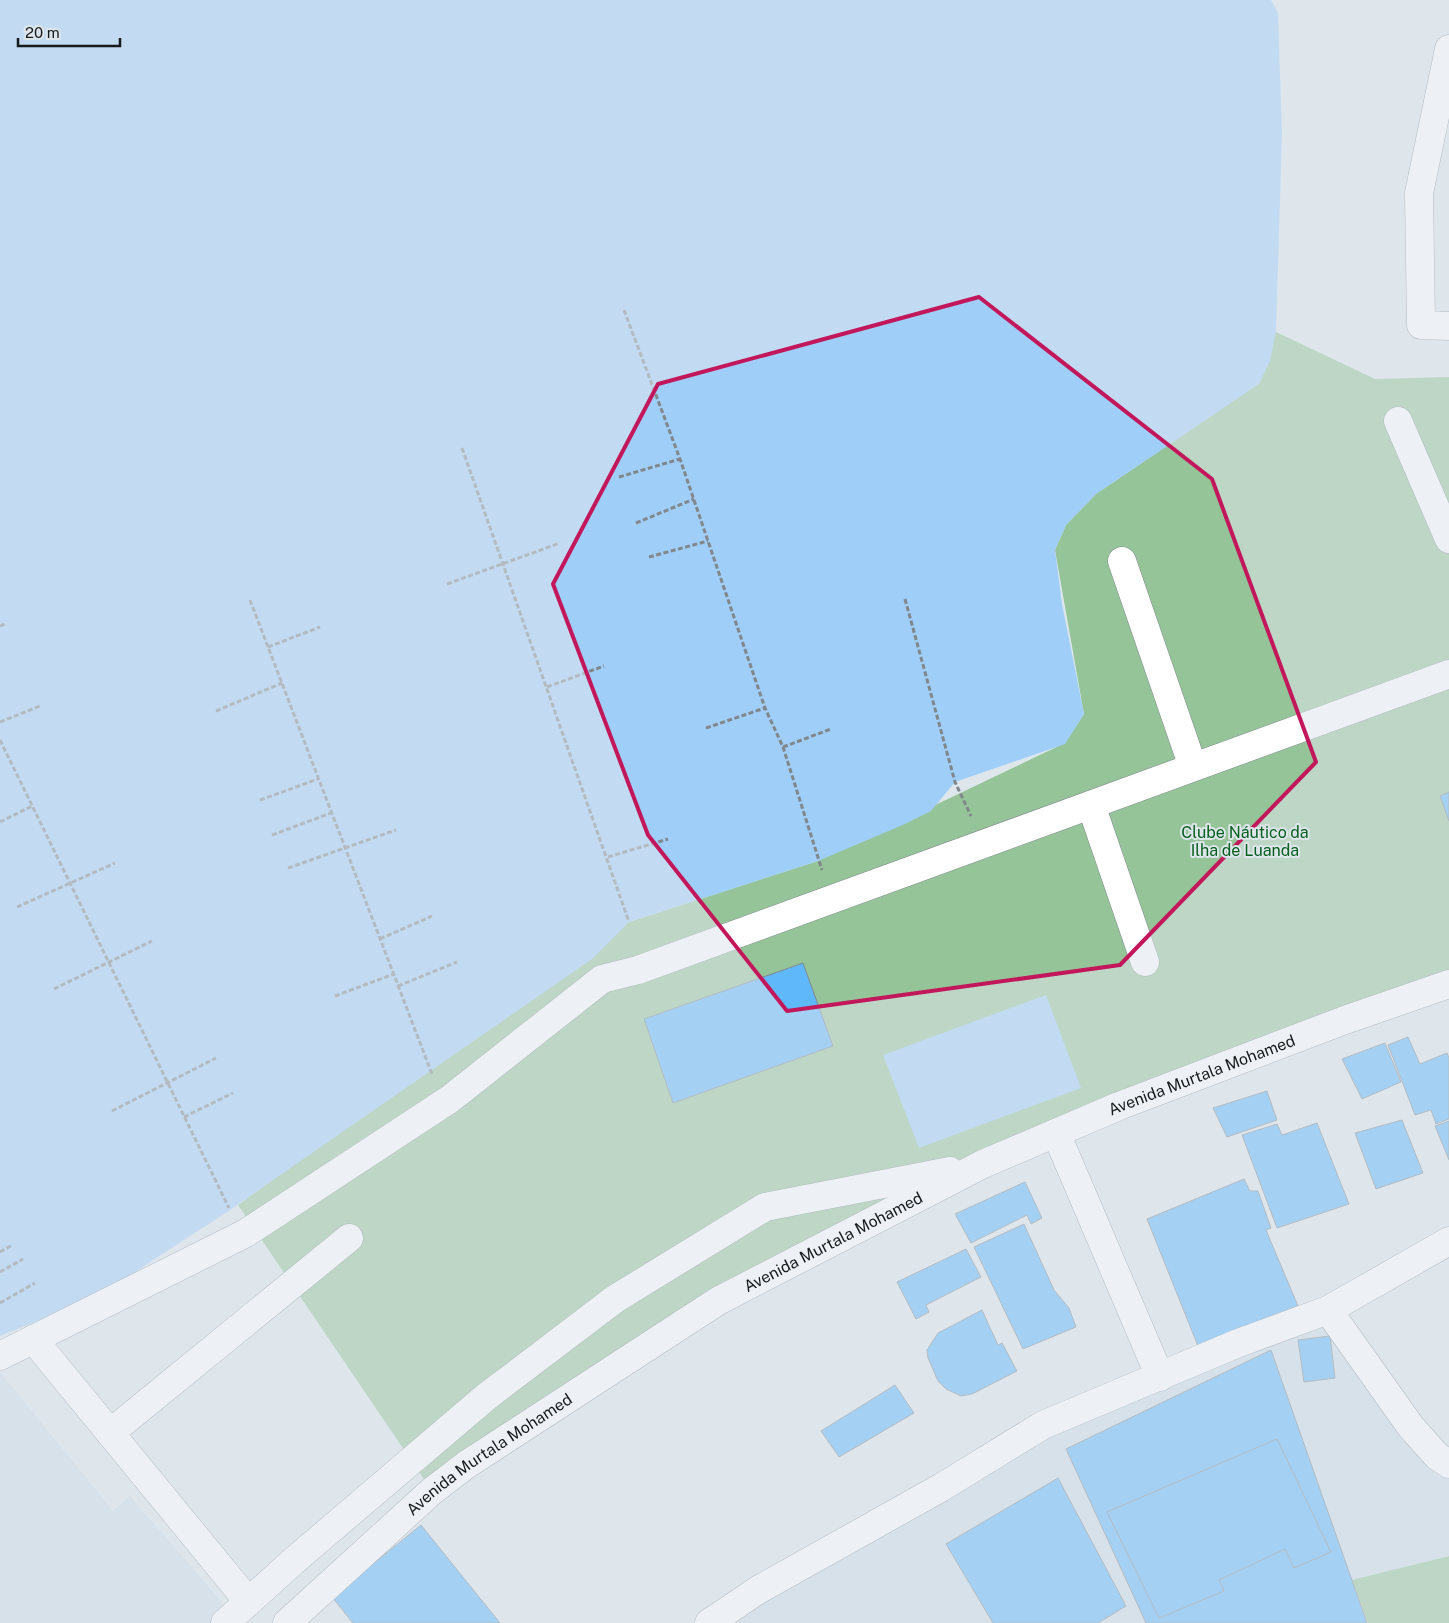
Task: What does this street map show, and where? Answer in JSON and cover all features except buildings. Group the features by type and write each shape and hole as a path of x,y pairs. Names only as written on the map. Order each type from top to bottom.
{"street":[{"path":"1449,49 1419,193 1421,325 1449,326"},
{"path":"1398,421 1449,539"},
{"path":"1122,562 1194,767"},
{"path":"0,1356 246,1233 450,1099 602,979 638,970 1449,674"},
{"path":"1090,805 1145,962"},
{"name":"Avenida Murtala Mohamed","path":"287,1623 432,1491 466,1466 718,1301 983,1164 1119,1106 1336,1024 1449,984"},
{"path":"1056,1133 1160,1377"},
{"path":"225,1623 248,1601 486,1397 569,1333 614,1299 765,1207 983,1164"},
{"path":"110,1433 349,1238"},
{"path":"709,1623 758,1590 942,1487 1043,1425 1236,1344 1328,1310 1449,1241"},
{"path":"1328,1310 1411,1427 1437,1456 1449,1464"},
{"path":"33,1340 248,1601"}],"path":[{"path":"624,310 680,458 765,708 783,747 818,861 836,898"},
{"path":"462,448 608,857 629,922"},
{"path":"619,477 680,458"},
{"path":"636,523 694,499"},
{"path":"649,557 708,541"},
{"path":"446,584 560,543"},
{"path":"905,599 955,782 984,844"},
{"path":"250,600 430,1070 450,1099"},
{"path":"0,626 5,624"},
{"path":"268,647 320,627"},
{"path":"548,687 604,666"},
{"path":"216,711 282,683"},
{"path":"0,722 40,706"},
{"path":"706,728 765,708"},
{"path":"783,747 831,729"},
{"path":"0,740 68,884 230,1210 246,1233"},
{"path":"260,800 318,779"},
{"path":"0,822 32,806"},
{"path":"272,834 332,812"},
{"path":"288,868 396,830"},
{"path":"608,857 668,838"},
{"path":"17,907 115,863"},
{"path":"380,939 432,916"},
{"path":"54,989 152,942"},
{"path":"398,986 457,962"},
{"path":"335,996 394,974"},
{"path":"112,1111 167,1081 216,1058"},
{"path":"184,1117 233,1093"},
{"path":"0,1252 12,1244"},
{"path":"0,1272 23,1259"},
{"path":"0,1304 35,1283"}],"highlighted area":[{"path":"979,297 1212,479 1316,762 1120,965 787,1011 648,835 553,584 658,384"}],"shaded area":[{"path":"1328,1310 1449,1464 1449,1556 1352,1580 1368,1623 709,1623 1043,1425"},
{"path":"0,1372 113,1511 130,1496 240,1623 0,1623"}],"green space":[{"name":"Clube Náutico da Ilha de Luanda","path":"1276,332 1375,379 1449,377 1449,984 983,1164 718,1301 432,1491 238,1205 629,922 818,861 1065,743 1084,714 1055,550 1066,525 1096,494 1258,384"},
{"path":"1449,1556 1449,1623 1368,1623 1352,1580"}],"water":[{"path":"0,0 1271,0 1278,13 1282,134 1276,332 1270,361 1259,384 1096,494 1066,525 1055,550 1062,604 1084,714 1065,744 955,782 931,811 818,861 629,922 592,959 230,1210 118,1283 54,1314 0,1336"},
{"path":"1046,995 1081,1088 919,1148 883,1055"}]}
